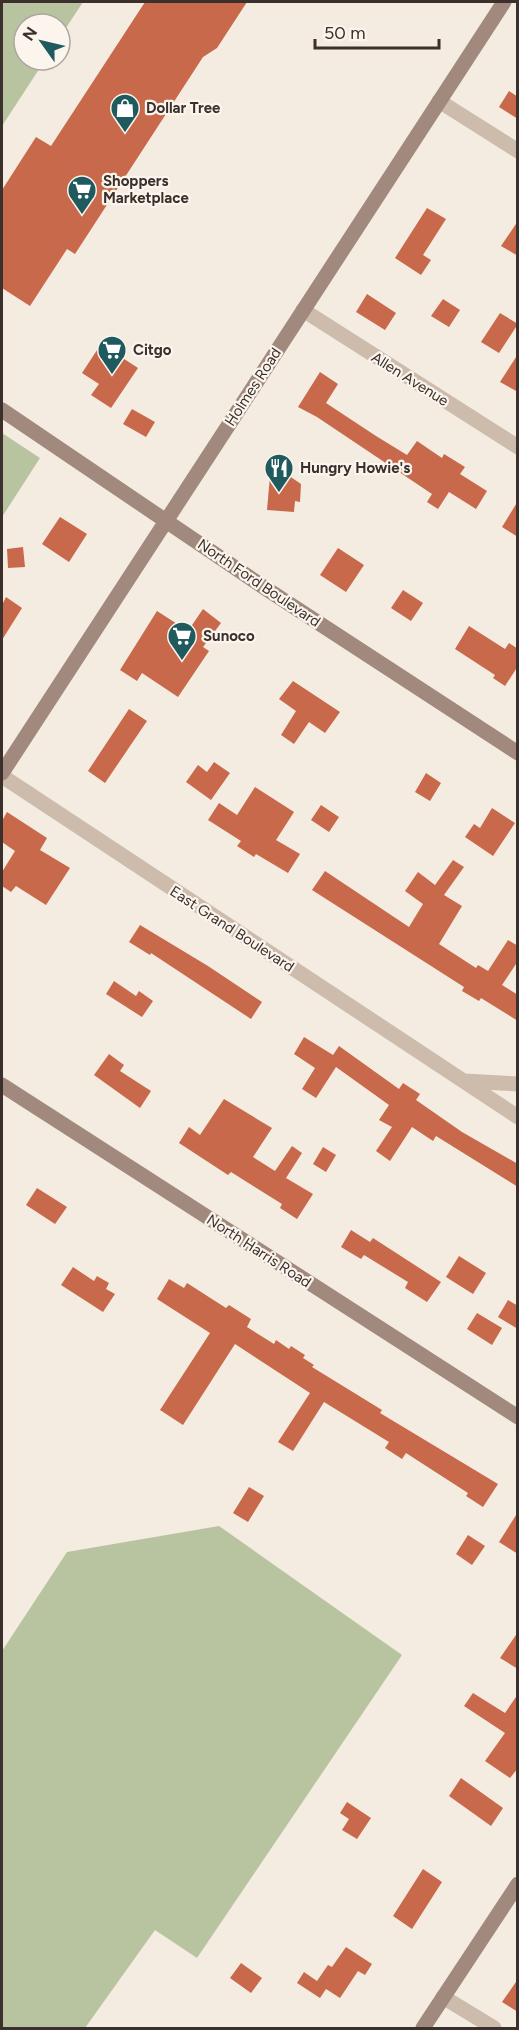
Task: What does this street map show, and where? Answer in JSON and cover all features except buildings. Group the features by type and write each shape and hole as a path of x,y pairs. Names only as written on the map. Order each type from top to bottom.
{"main road":[{"name":"Holmes Road","path":"2,775 504,2"},
{"name":"North Ford Boulevard","path":"2,410 165,521 518,753"},
{"name":"North Harris Road","path":"2,1085 518,1417"},
{"path":"423,2028 518,1884"}],"street":[{"path":"440,101 518,151"},
{"name":"Allen Avenue","path":"303,310 518,447"},
{"name":"East Grand Boulevard","path":"2,775 518,1117"},
{"path":"462,1081 518,1084"},
{"path":"443,1997 494,2028"}],"green space":[{"path":"2,2 83,2 72,19 72,12 12,12 12,72 37,72 2,126"},
{"path":"2,433 40,458 2,517"},
{"path":"219,1526 402,1655 197,1958 155,1930 85,2028 2,2028 2,1651 67,1552"}],"place":[{"name":"Dollar Tree","path":"125,134"},
{"name":"Shoppers Marketplace","path":"82,216"},
{"name":"Citgo","path":"112,376"},
{"name":"Hungry Howie's","path":"279,494"},
{"name":"Sunoco","path":"182,662"}]}
